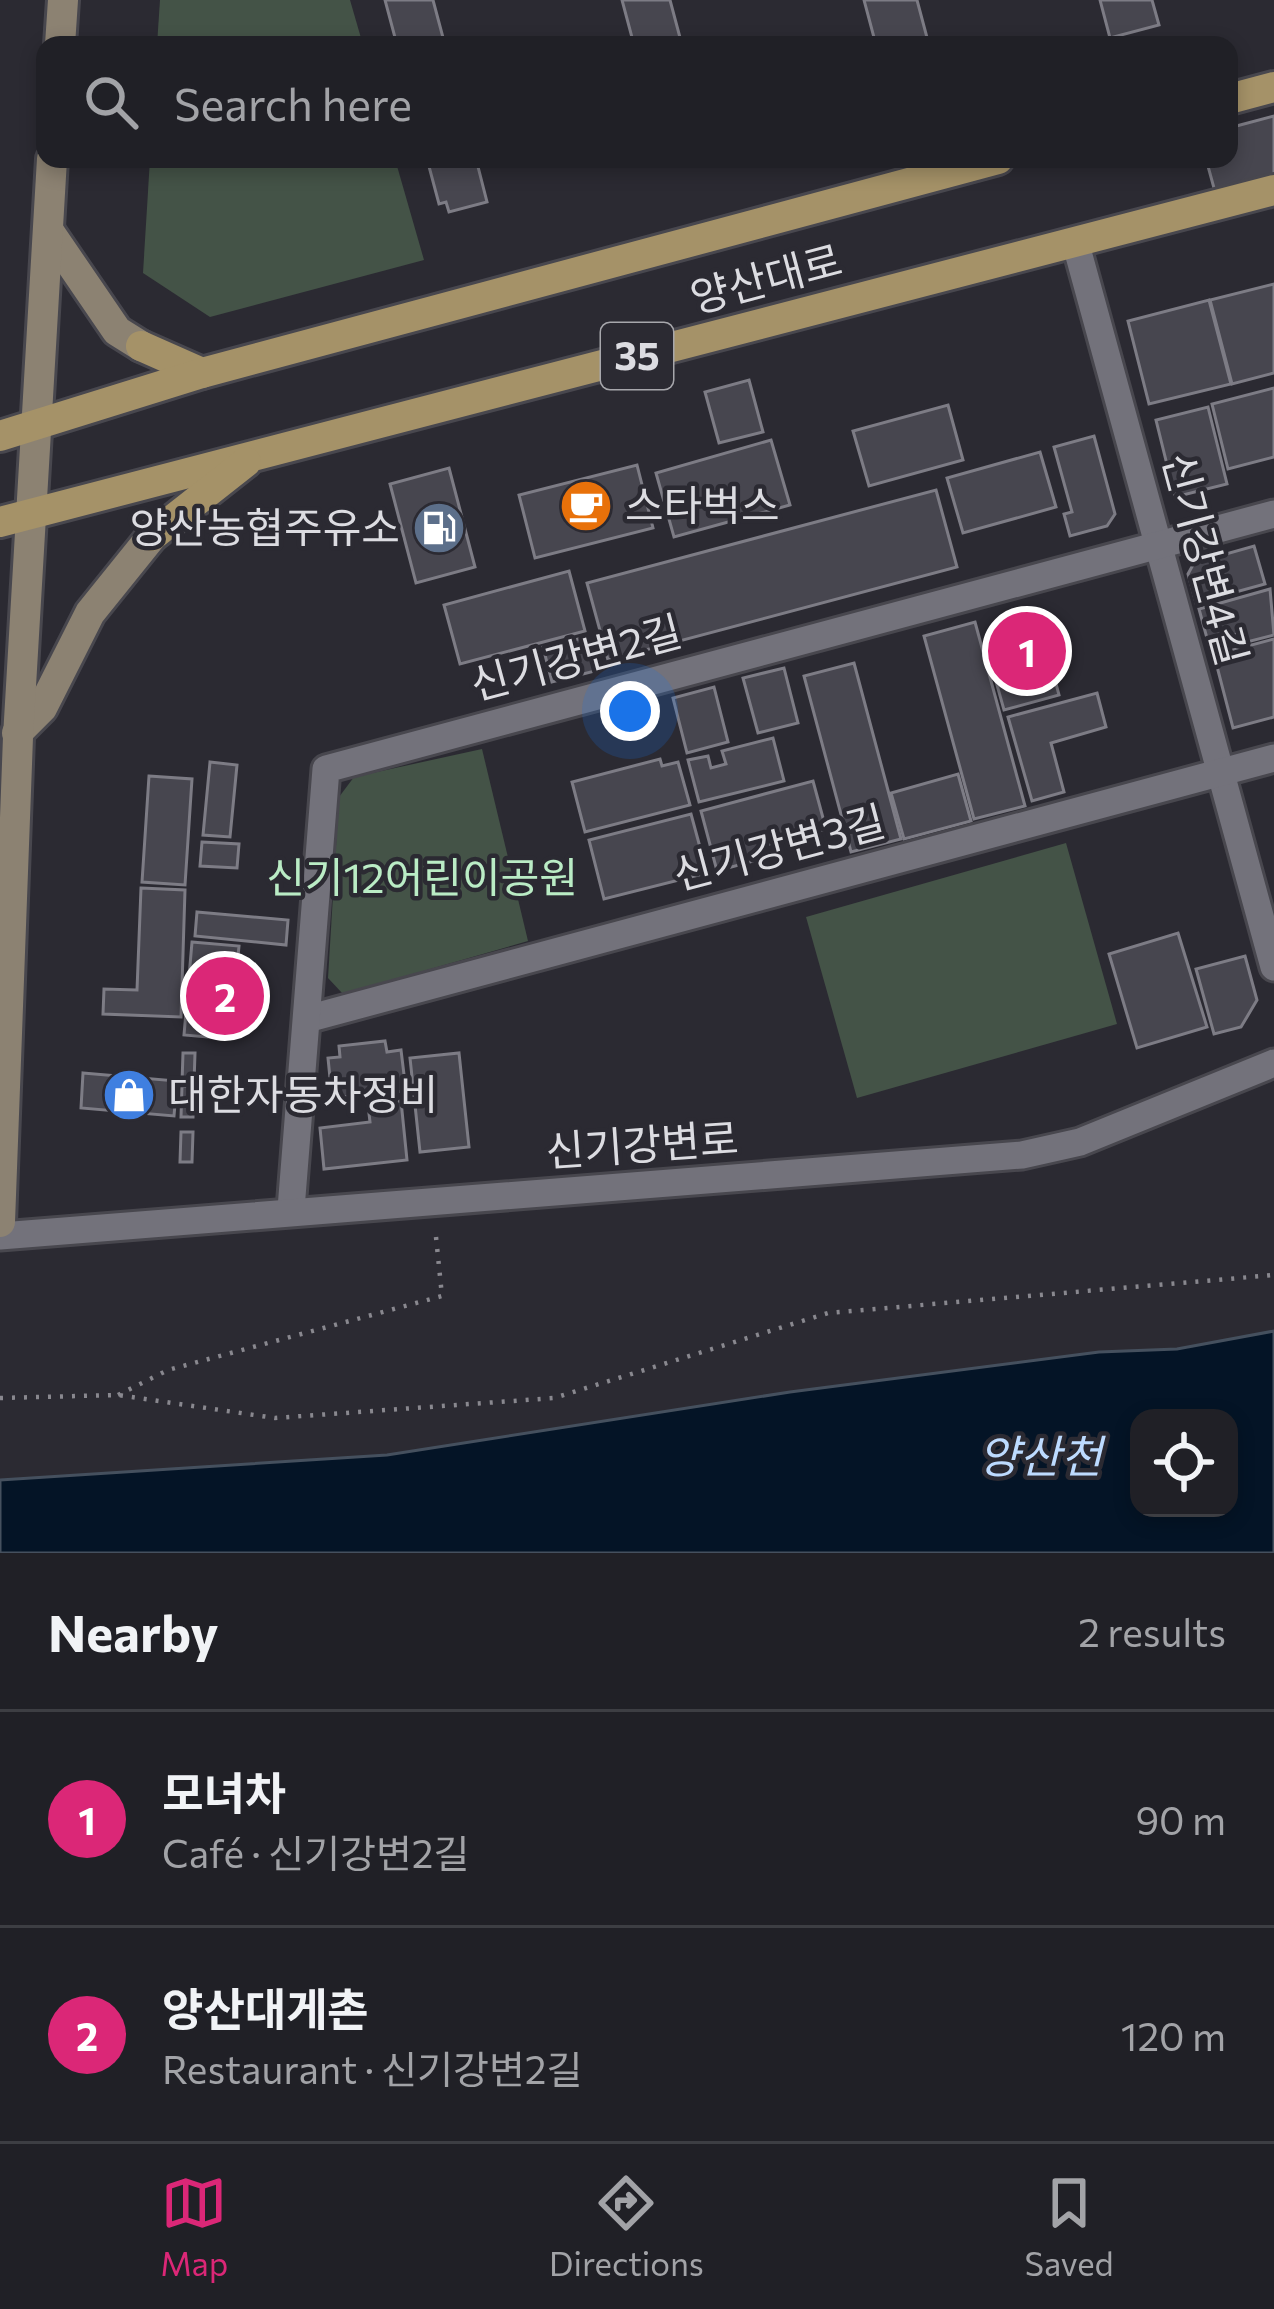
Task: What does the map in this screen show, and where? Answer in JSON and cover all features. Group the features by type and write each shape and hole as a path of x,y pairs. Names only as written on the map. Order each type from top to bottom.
{"main road":[{"path":"1238,97 1274,87"},
{"name":"양산대로","path":"0,436 36,421 202,373 965,168"},
{"name":"양산대로","path":"0,522 1274,190"},
{"path":"141,346 202,373"},
{"path":"152,536 250,458"}],"street":[{"path":"61,36 63,0"},
{"path":"0,1222 18,737 51,168"},
{"path":"48,230 117,331 141,346"},
{"name":"신기강변4길","path":"1075,242 1274,968"},
{"name":"신기강변2길","path":"291,1209 326,769 1274,514"},
{"path":"18,737 42,708 90,613 152,536"},
{"path":"0,692 18,737"},
{"name":"신기강변3길","path":"307,1019 1274,758"},
{"name":"신기강변로","path":"0,1235 291,1209 868,1171 1022,1155 1080,1142 1274,1063"}],"path":[{"path":"118,1395 168,1370 442,1296 436,1237"},
{"path":"0,1398 118,1395 275,1418 554,1398 828,1313 1274,1275"}],"green space":[{"path":"160,0 350,0 360,36 158,36"},
{"path":"149,168 398,168 424,260 210,317 143,273"},
{"name":"신기12어린이공원","path":"482,749 528,941 343,994 328,978 339,797 354,777"},
{"path":"1066,843 1117,1024 857,1098 806,917"}],"water":[{"name":"양산천","path":"1274,1331 1274,1553 0,1553 0,1480 387,1455 790,1392 1099,1352 1177,1349"}],"building":[{"path":"385,0 433,0 443,36 395,36"},
{"path":"622,0 670,0 680,36 632,36"},
{"path":"864,0 917,0 927,36 874,36"},
{"path":"1100,0 1152,0 1159,25 1109,36"},
{"path":"1274,116 1274,196 1220,210 1208,168 1238,168 1238,126"},
{"path":"429,168 478,168 487,202 449,212 446,202 439,204"},
{"path":"1274,284 1274,373 1232,384 1210,300"},
{"path":"1209,300 1231,384 1149,404 1128,321"},
{"path":"749,380 763,432 719,443 705,392"},
{"path":"1274,388 1274,457 1228,469 1212,404"},
{"path":"948,405 963,460 869,486 853,431"},
{"path":"1208,407 1227,484 1175,497 1156,420"},
{"path":"1094,436 1115,514 1107,526 1070,536 1064,514 1072,512 1054,447"},
{"path":"771,440 790,505 674,537 656,473"},
{"path":"1040,452 1056,507 963,533 947,478"},
{"path":"637,465 653,528 535,558 519,495"},
{"path":"449,468 475,567 416,583 390,484"},
{"path":"936,490 957,567 608,660 587,583"},
{"path":"1254,546 1265,584 1196,603 1188,574 1194,563"},
{"path":"569,571 585,631 460,664 444,605"},
{"path":"1270,589 1274,635 1247,642 1244,632 1208,642 1199,609"},
{"path":"975,622 1025,806 974,819 924,636"},
{"path":"1041,627 1059,695 1004,710 990,660 1005,656 1000,638"},
{"path":"587,637 595,671 552,682 543,647"},
{"path":"1274,639 1274,717 1233,728 1214,655"},
{"path":"854,663 901,839 851,852 804,676"},
{"path":"784,668 798,723 758,733 743,678"},
{"path":"714,687 728,742 687,753 673,698"},
{"path":"1097,693 1106,727 1051,743 1064,792 1032,801 1008,717"},
{"path":"773,738 784,781 699,802 688,760 708,756 711,768 726,764 722,751"},
{"path":"660,759 662,766 678,762 690,805 585,832 572,782"},
{"path":"210,762 237,765 230,837 203,835"},
{"path":"958,774 971,821 904,839 891,793"},
{"path":"149,776 192,779 185,885 142,882"},
{"path":"813,781 826,829 758,847 761,859 717,871 701,811"},
{"path":"691,814 707,873 604,899 589,840"},
{"path":"202,842 239,844 237,868 200,866"},
{"path":"141,888 185,890 181,1017 103,1014 104,989 137,990"},
{"path":"197,912 288,920 286,945 195,936"},
{"path":"1178,933 1207,1027 1137,1048 1109,954"},
{"path":"192,942 239,946 230,1039 184,1035"},
{"path":"1245,956 1257,1000 1241,1027 1214,1034 1196,969"},
{"path":"385,1041 387,1052 401,1050 406,1091 332,1098 328,1058 340,1057 339,1046"},
{"path":"183,1053 195,1053 194,1083 182,1083"},
{"path":"459,1053 469,1147 420,1152 410,1058"},
{"name":"대한자동차정비","path":"83,1073 177,1081 174,1116 81,1108"},
{"path":"182,1086 194,1087 193,1117 181,1117"},
{"path":"401,1101 407,1160 324,1169 320,1128 370,1122 368,1105"},
{"path":"181,1132 193,1132 192,1162 180,1162"}],"place":[{"name":"스타벅스","path":"586,506"},
{"name":"양산농협주유소","path":"439,528"},
{"name":"모녀차","path":"1027,651"},
{"name":"양산대게촌","path":"225,996"},
{"name":"대한자동차정비","path":"129,1095"}]}
